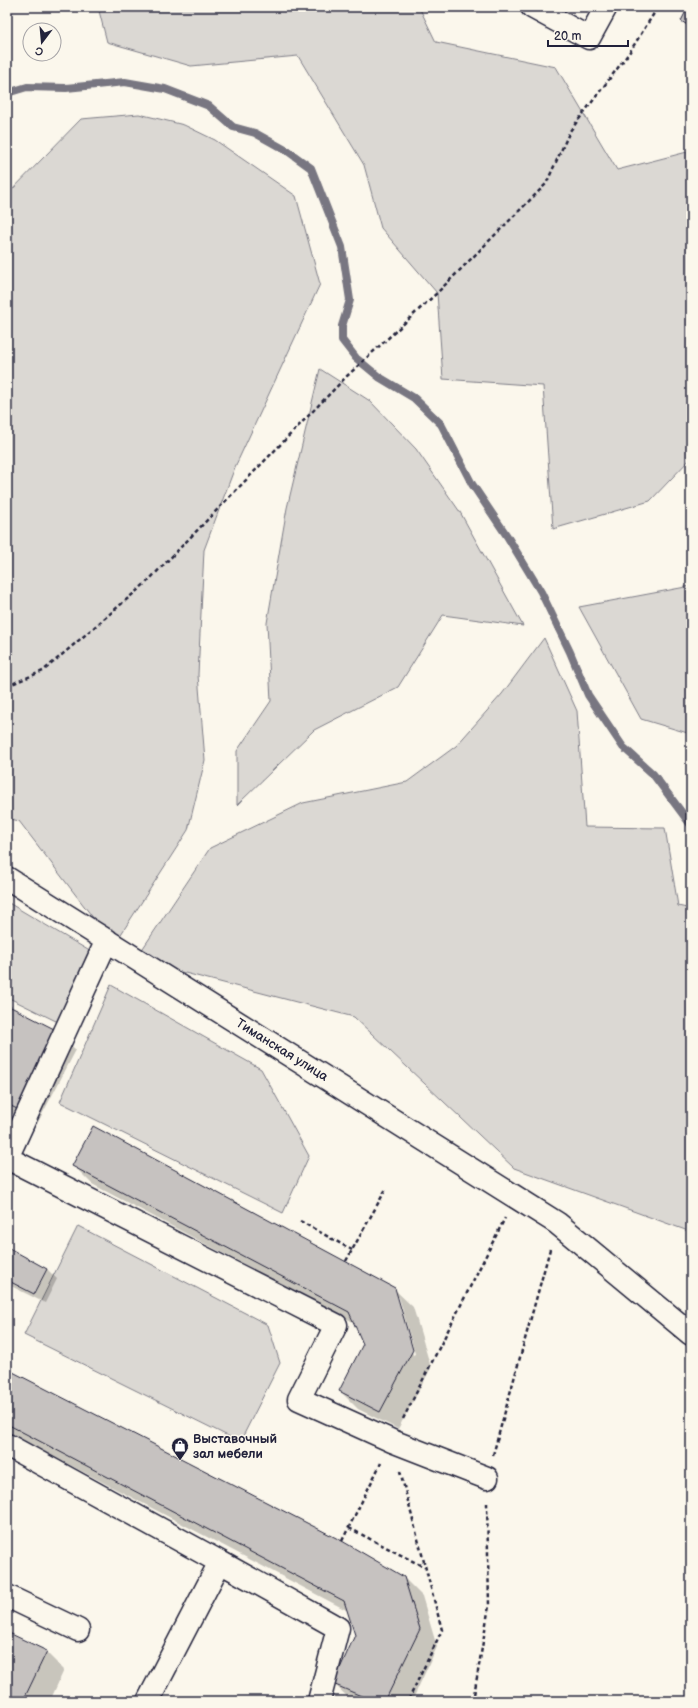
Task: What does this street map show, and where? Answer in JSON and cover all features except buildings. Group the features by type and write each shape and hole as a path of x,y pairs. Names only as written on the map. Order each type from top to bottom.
{"street":[{"path":"532,7 589,38 606,7"},
{"name":"Тиманская улица","path":"7,878 557,1223 691,1334"},
{"path":"108,940 7,1158 336,1325 298,1399 392,1441 487,1478"},
{"path":"7,1445 338,1628 319,1701"},
{"path":"148,1701 220,1562"},
{"path":"7,1596 78,1630"}],"path":[{"path":"7,686 43,671 147,582 347,376 438,293 546,184 570,131 629,53 658,7"},
{"path":"346,1261 386,1189"},
{"path":"300,1221 352,1250"},
{"path":"342,1541 392,1441"},
{"path":"349,1528 426,1568"}],"shaded area":[{"path":"98,7 419,7 436,42 556,67 617,170 691,151 691,458 650,501 553,529 543,386 443,379 437,293 381,228 364,165 298,56 191,66 107,42"},
{"path":"139,114 184,125 215,140 296,196 320,284 235,467 204,550 198,675 205,760 188,830 114,945 19,821 7,818 7,195 81,119"},
{"path":"320,369 370,401 416,449 460,512 523,626 443,615 398,687 314,730 237,805 237,751 271,701 267,623 287,508"},
{"path":"691,586 691,734 641,719 579,607"},
{"path":"544,638 577,711 585,827 665,828 678,906 691,909 691,1232 514,1168 354,1017 135,960 210,848 303,803 407,782 456,746 502,694"},
{"path":"7,902 93,953 60,1023 7,997"},
{"path":"111,985 261,1069 309,1156 283,1213 60,1102"},
{"path":"78,1226 268,1325 280,1363 240,1442 24,1335"}],"waterway":[{"path":"7,93 27,87 66,88 125,82 165,89 209,106 233,127 255,133 289,152 311,168 342,247 350,300 342,326 342,340 356,358 379,377 414,398 441,424 472,484 507,536 541,592 570,652 588,695 623,747 653,774 691,825"}],"place":[{"name":"Выставочный зал мебели","path":"180,1461"}]}
